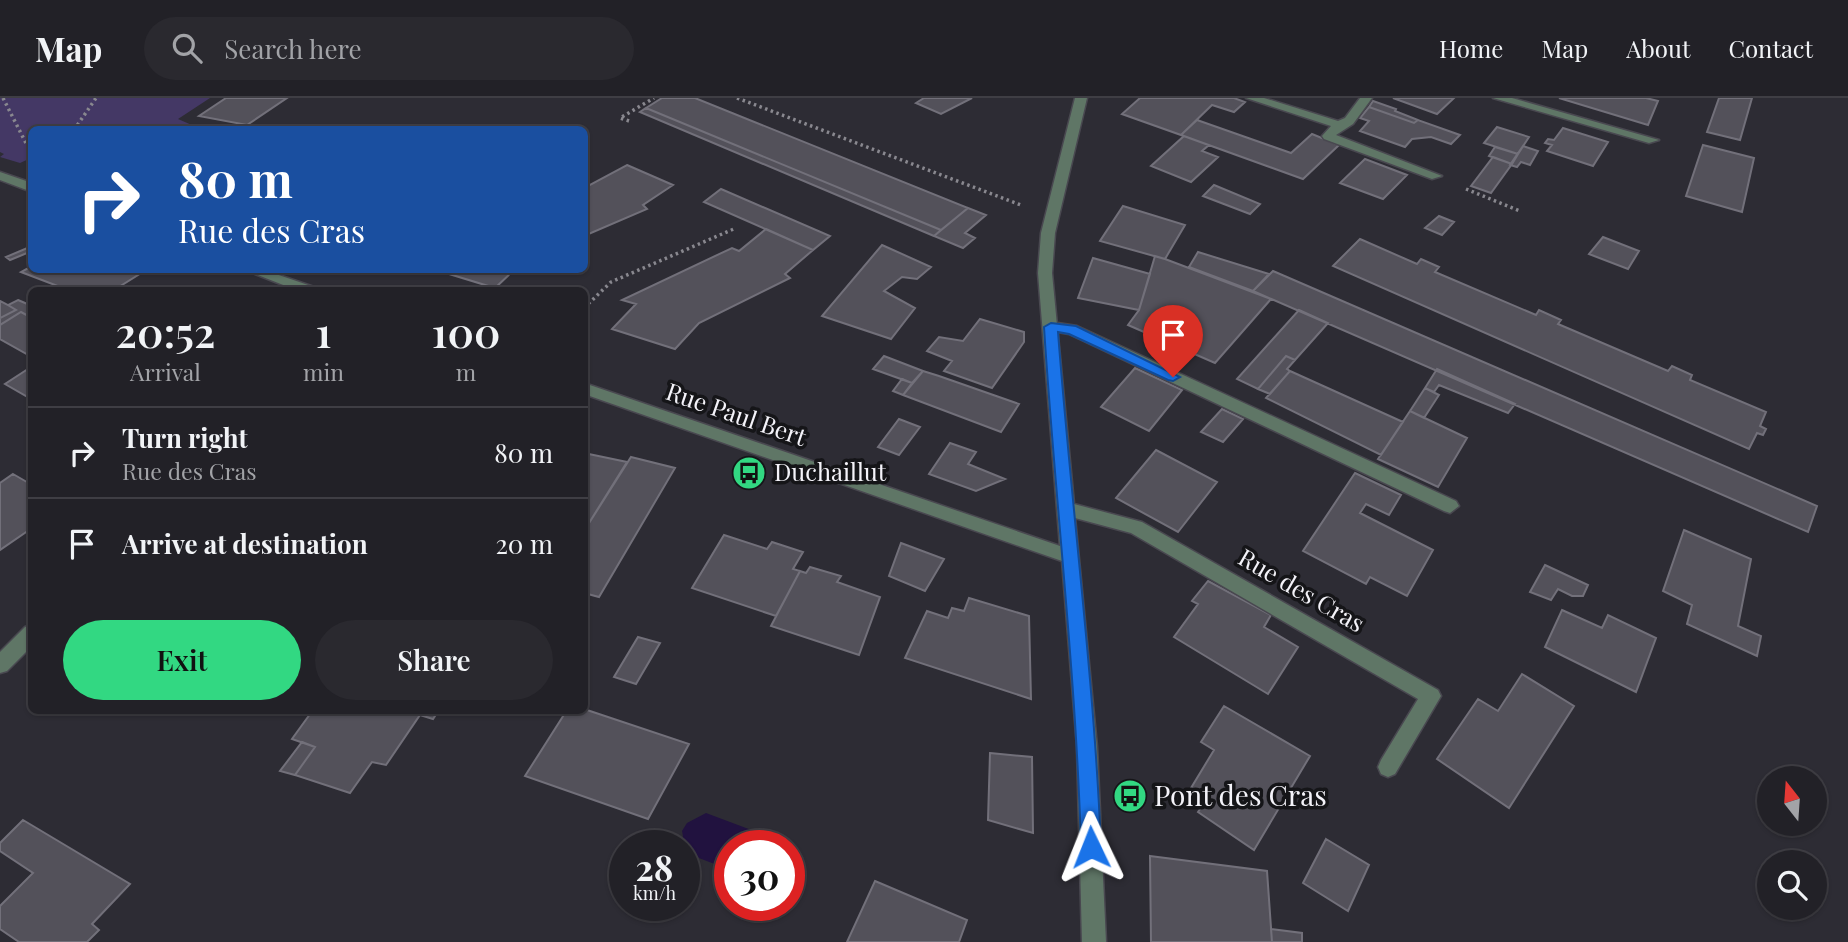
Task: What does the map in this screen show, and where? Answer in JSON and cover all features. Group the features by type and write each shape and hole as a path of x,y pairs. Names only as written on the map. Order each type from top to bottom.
{"street":[{"path":"1081,98 1048,233 1045,273 1087,747 1094,942"},
{"path":"1252,98 1339,125"},
{"path":"1366,98 1349,121 1339,125 1328,136 1436,176"},
{"path":"1499,98 1653,140"},
{"path":"0,176 28,186"},
{"path":"261,273 300,287"},
{"path":"1051,327 1072,330 1450,506"},
{"name":"Rue Paul Bert","path":"588,389 1070,557"},
{"name":"Rue des Cras","path":"1066,509 1136,527 1431,696 1388,767"},
{"path":"0,665 28,638"}],"path":[{"path":"3,98 28,144"},
{"path":"77,126 96,98"},
{"path":"629,121 620,118 654,98"},
{"path":"737,98 1005,199"},
{"path":"1436,176 1520,211"},
{"path":"588,304 611,282 736,228"}],"shaded area":[{"path":"0,98 210,98 178,119 194,126 28,126 28,159 20,163 0,157 4,154 0,152"},
{"path":"706,813 752,830 714,830 714,864 700,858 700,830 683,830 687,823"}],"building":[{"path":"226,98 287,98 247,125 199,116"},
{"path":"662,98 695,98 968,208 941,230 646,108"},
{"path":"924,98 972,98 941,114 916,103"},
{"path":"1140,98 1234,98 1245,102 1234,112 1212,105 1181,135 1122,114"},
{"path":"1393,98 1454,98 1437,114"},
{"path":"1559,98 1646,98 1658,101 1648,125"},
{"path":"1719,98 1752,98 1740,140 1707,132"},
{"path":"1373,101 1418,120 1414,123 1369,107"},
{"path":"1369,107 1460,135 1451,144 1431,137 1412,139 1405,147 1360,131 1369,121 1360,118"},
{"path":"646,108 941,230 934,236 640,112"},
{"path":"1197,120 1291,153 1312,134 1339,145 1303,179 1181,135"},
{"path":"1497,127 1529,137 1518,154 1484,143"},
{"path":"1563,128 1608,142 1593,166 1547,151 1552,145 1545,143 1548,139 1554,140"},
{"path":"1184,136 1209,145 1202,151 1218,157 1191,182 1151,166"},
{"path":"1703,145 1754,158 1742,212 1686,196"},
{"path":"1523,146 1538,151 1530,165 1521,162 1517,167 1510,165"},
{"path":"1495,147 1518,154 1512,164 1489,156"},
{"path":"1493,157 1512,164 1491,193 1471,186"},
{"path":"1365,159 1407,175 1383,199 1340,183"},
{"path":"627,165 673,185 643,205 647,209 588,234 588,186"},
{"path":"1214,185 1260,204 1250,214 1203,196"},
{"path":"721,189 830,236 813,250 704,202"},
{"path":"1123,206 1185,225 1165,259 1100,241"},
{"path":"968,208 986,215 965,233 975,238 963,248 934,236"},
{"path":"1439,216 1454,222 1442,235 1425,228"},
{"path":"766,229 813,250 785,274 790,278 699,323 675,349 612,329 636,304 622,300 732,248 739,251"},
{"path":"1603,237 1639,251 1628,269 1589,254"},
{"path":"1360,239 1417,264 1421,259 1439,267 1435,272 1536,315 1539,310 1561,320 1558,324 1668,371 1672,366 1692,375 1690,380 1766,412 1760,426 1766,429 1763,435 1757,433 1749,449 1333,266"},
{"path":"882,245 931,267 917,279 902,277 884,291 915,308 891,339 822,316"},
{"path":"28,248 28,253 10,260 6,257"},
{"path":"1198,252 1269,274 1253,291 1189,267"},
{"path":"1155,256 1271,299 1215,363 1128,325 1139,310"},
{"path":"1093,258 1150,274 1139,310 1078,298"},
{"path":"28,268 28,273 141,273 119,287 60,287 21,272"},
{"path":"1273,271 1817,506 1808,532 1253,291"},
{"path":"446,273 511,273 496,287"},
{"path":"18,300 28,304 28,316 21,312 0,325 0,318 16,310 8,305"},
{"path":"0,301 8,305 16,310 0,318"},
{"path":"1299,310 1328,323 1295,360 1286,356 1258,389 1237,379"},
{"path":"21,312 28,316 28,355 0,339 0,325"},
{"path":"980,319 1024,332 1024,342 992,388 944,371 952,361 927,351 939,337 963,341"},
{"path":"884,356 923,371 912,383 873,369"},
{"path":"1286,356 1295,360 1287,369 1290,371 1270,394 1258,389"},
{"path":"1135,368 1182,390 1149,431 1101,407"},
{"path":"28,369 26,396 5,384"},
{"path":"1437,369 1515,404 1508,413 1439,385 1434,392 1425,388"},
{"path":"923,371 1019,404 1001,432 903,395"},
{"path":"1290,371 1403,422 1381,455 1266,398"},
{"path":"902,379 912,383 903,395 893,391"},
{"path":"1425,388 1439,395 1424,418 1410,411"},
{"path":"1222,409 1243,419 1223,442 1201,432"},
{"path":"1410,411 1467,438 1438,487 1378,459"},
{"path":"899,419 920,427 899,455 878,447"},
{"path":"950,443 976,452 968,464 1005,479 976,491 929,474"},
{"path":"1156,450 1217,482 1178,532 1116,498"},
{"path":"588,454 627,462 588,525"},
{"path":"631,457 675,468 599,597 588,594 588,525"},
{"path":"1355,473 1401,495 1389,515 1366,504 1360,513 1433,550 1407,596 1370,577 1366,584 1303,551"},
{"path":"13,474 28,483 28,531 0,550 0,483"},
{"path":"1684,530 1751,559 1738,626 1761,636 1757,656 1687,624 1692,605 1663,591"},
{"path":"724,535 767,549 772,542 803,552 793,569 800,571 776,616 692,588"},
{"path":"901,543 944,559 925,591 889,576"},
{"path":"1545,565 1588,585 1583,596 1572,596 1558,589 1551,600 1530,592"},
{"path":"810,567 841,576 837,582 880,597 859,655 771,626 800,571 806,573"},
{"path":"1208,581 1271,615 1264,627 1298,647 1268,694 1174,637 1198,604 1192,601"},
{"path":"969,598 1029,616 1031,699 905,658 927,611 948,618 952,608 964,611"},
{"path":"1562,610 1602,628 1608,615 1656,638 1636,692 1545,647"},
{"path":"638,637 660,643 636,684 614,677"},
{"path":"1522,674 1574,706 1509,808 1437,759 1478,699 1498,711"},
{"path":"1224,706 1310,756 1254,850 1198,812 1207,799 1191,788 1214,750 1201,742"},
{"path":"588,710 689,744 648,819 525,776 564,714 588,714"},
{"path":"310,714 436,714 433,719 420,715 386,765 372,762 350,793 295,775 315,747 292,739"},
{"path":"302,742 315,747 295,775 280,771"},
{"path":"990,753 1032,757 1033,833 988,820"},
{"path":"23,820 130,884 92,924 99,930 87,942 19,942 0,929 0,906 33,873 0,851 0,843"},
{"path":"1326,839 1369,865 1348,911 1303,883"},
{"path":"1150,856 1267,871 1272,942 1151,942"},
{"path":"875,881 967,920 959,942 847,942"},
{"path":"1271,929 1302,933 1302,942 1272,942"}],"place":[{"name":"Duchaillut","path":"749,473"},
{"name":"Pont des Cras","path":"1130,796"}],"route":[{"path":"1091,847 1087,747 1061,480 1051,327 1072,330 1173,377"}]}
